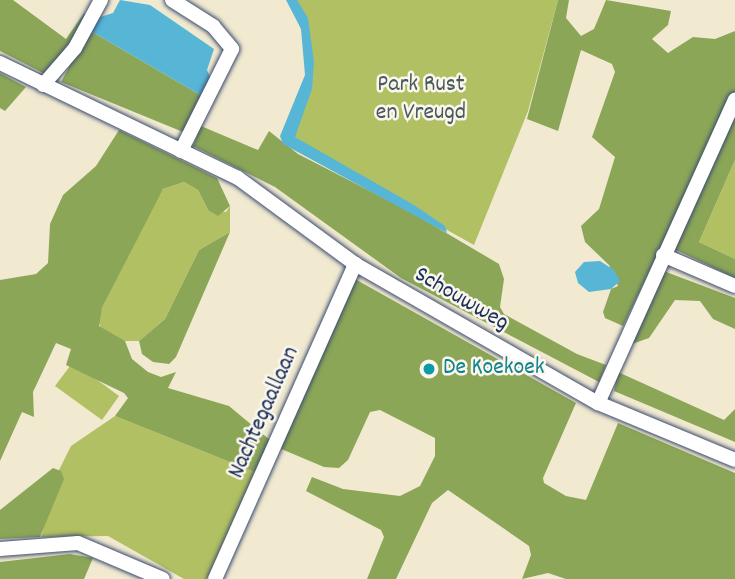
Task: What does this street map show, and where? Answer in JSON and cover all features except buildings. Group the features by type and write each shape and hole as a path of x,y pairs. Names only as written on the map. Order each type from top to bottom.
{"street":[{"path":"172,0 213,26 232,49 181,151"},
{"path":"43,85 75,48 100,3"},
{"name":"Schouwweg","path":"0,64 238,178 355,264 598,402 735,460"},
{"path":"598,402 735,100"},
{"path":"663,255 735,286"},
{"name":"Nachtegaallaan","path":"215,579 355,264"},
{"path":"0,549 78,543 163,579"}],"green space":[{"path":"0,0 13,0 66,39 84,13 88,16 47,75 0,51"},
{"name":"Park Rust en Vreugd","path":"291,0 558,0 528,111 474,245 291,143 310,55"},
{"path":"558,0 569,0 566,18 581,36 594,29 606,0 671,11 668,25 652,39 668,53 693,37 715,39 735,31 735,93 623,326 605,318 603,312 611,289 618,286 609,265 585,242 581,226 599,209 615,157 592,137 615,72 612,64 581,50 558,131 527,119"},
{"path":"89,30 202,96 183,132 61,82"},
{"path":"0,73 26,87 5,111 0,108"},
{"path":"735,109 735,160 699,242 735,259 735,278 670,247"},
{"path":"201,126 258,150 269,131 298,154 409,211 499,264 504,279 500,307 504,314 577,354 606,365 599,382 401,278 275,187 193,146"},
{"path":"119,130 217,178 230,206 218,216 208,210 198,190 184,182 163,189 102,308 99,326 125,341 132,359 148,372 161,377 176,372 168,388 229,406 270,440 255,472 115,416 128,398 124,393 66,365 71,349 56,343 33,392 34,417 22,412 0,461 0,280 36,274 48,263 50,224 63,195 96,166"},
{"path":"735,160 735,259 699,242"},
{"path":"184,182 198,190 208,210 226,212 230,206 230,232 199,250 165,319 139,341 125,341 102,332 98,320 102,308 157,199 163,189"},
{"path":"230,232 176,357 169,364 153,362 142,354 139,341 165,319 199,250"},
{"path":"661,270 735,298 735,329 713,319 700,301 675,300 649,338 629,345"},
{"path":"355,279 576,403 543,478 544,483 566,496 586,500 618,423 735,473 735,579 566,579 548,573 522,579 531,555 529,546 448,490 432,503 396,579 367,579 384,537 381,530 306,491 312,477 343,489 400,496 420,486 435,456 435,438 380,410 370,412 348,460 339,468 324,467 279,448"},
{"path":"73,362 119,396 102,420 55,386"},
{"path":"618,372 724,420 735,409 735,442 614,391"},
{"path":"115,416 255,472 207,579 184,579 108,536 41,537 59,470 71,446"},
{"path":"53,468 61,471 64,479 40,537 0,539 0,510"},
{"path":"70,554 93,558 84,579 0,579 0,562"}],"water":[{"path":"120,0 150,5 214,49 207,70 211,79 202,96 89,30 97,18 113,13"},
{"path":"286,0 297,0 308,18 314,62 312,89 295,137 414,205 445,226 447,233 283,144 280,136 305,75 301,29"},
{"path":"600,261 614,270 620,281 611,289 589,292 578,283 575,272 584,262"}],"place":[{"name":"De Koekoek","path":"429,369"}]}
